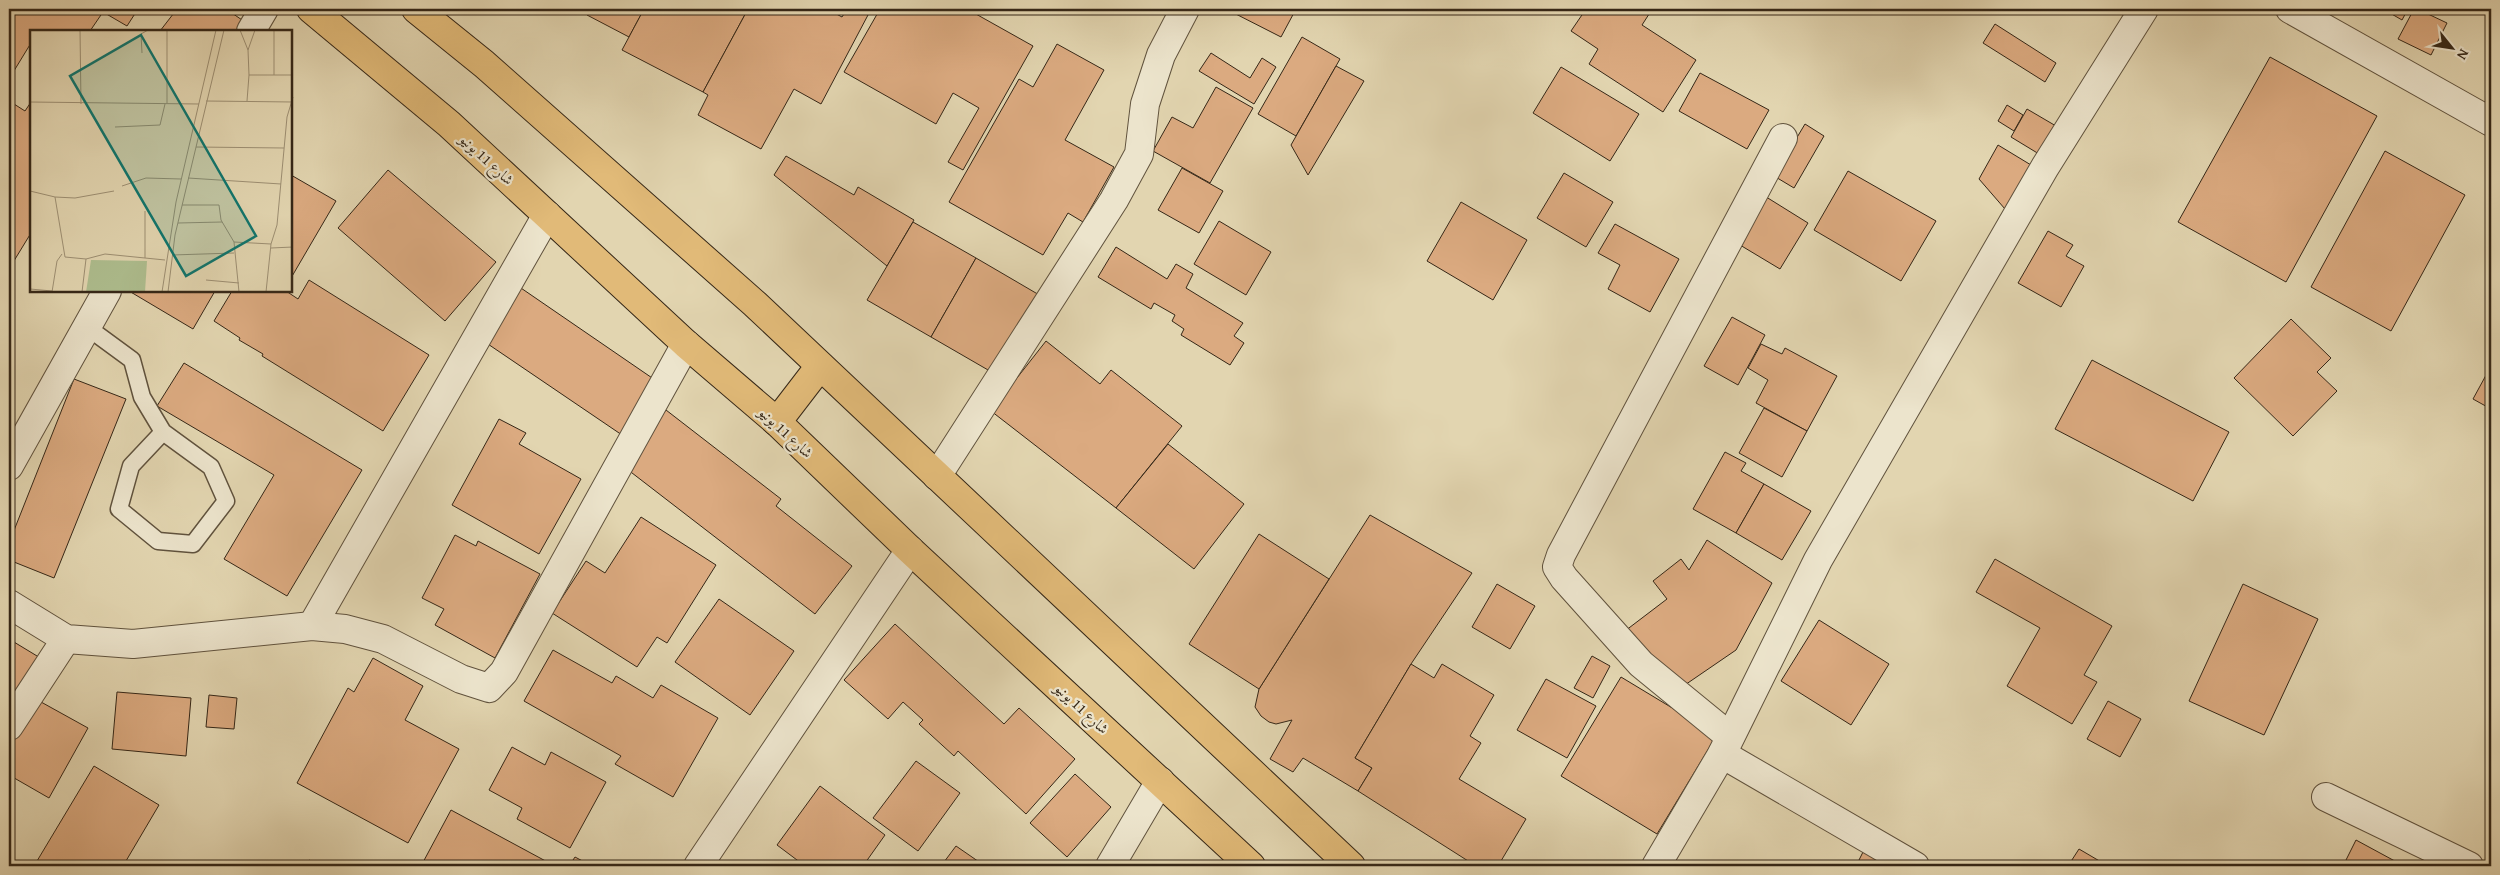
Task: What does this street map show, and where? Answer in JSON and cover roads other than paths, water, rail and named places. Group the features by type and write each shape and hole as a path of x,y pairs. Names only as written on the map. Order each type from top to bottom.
{"highway":[{"name":"شارع 11 يونيو","path":"311,9 448,124 686,344 777,422 910,550 1251,866"},
{"path":"416,9 484,64 748,298 1351,866"},
{"path":"777,422 820,366"}],"street":[{"path":"252,30 264,9"},
{"path":"937,476 1071,268 1139,154 1145,104 1161,56 1185,9"},
{"path":"1656,866 1725,745 1818,560 2045,167 2144,9"},
{"path":"2290,9 2491,122"},
{"path":"1783,138 1561,555 1557,567 1564,578 1641,664 1725,745 1916,866"},
{"path":"312,626 547,214"},
{"path":"9,466 106,292"},
{"path":"9,604 66,639 133,644 312,626 345,629 383,639 461,679 489,688 504,672 686,344"},
{"path":"698,866 910,550"},
{"path":"9,726 66,639"},
{"path":"1110,866 1160,781"},
{"path":"2326,797 2469,866"}],"lane":[{"path":"87,327 132,360 142,397 163,432 211,467 226,501 193,544 158,541 119,508 131,466 163,432"}]}
